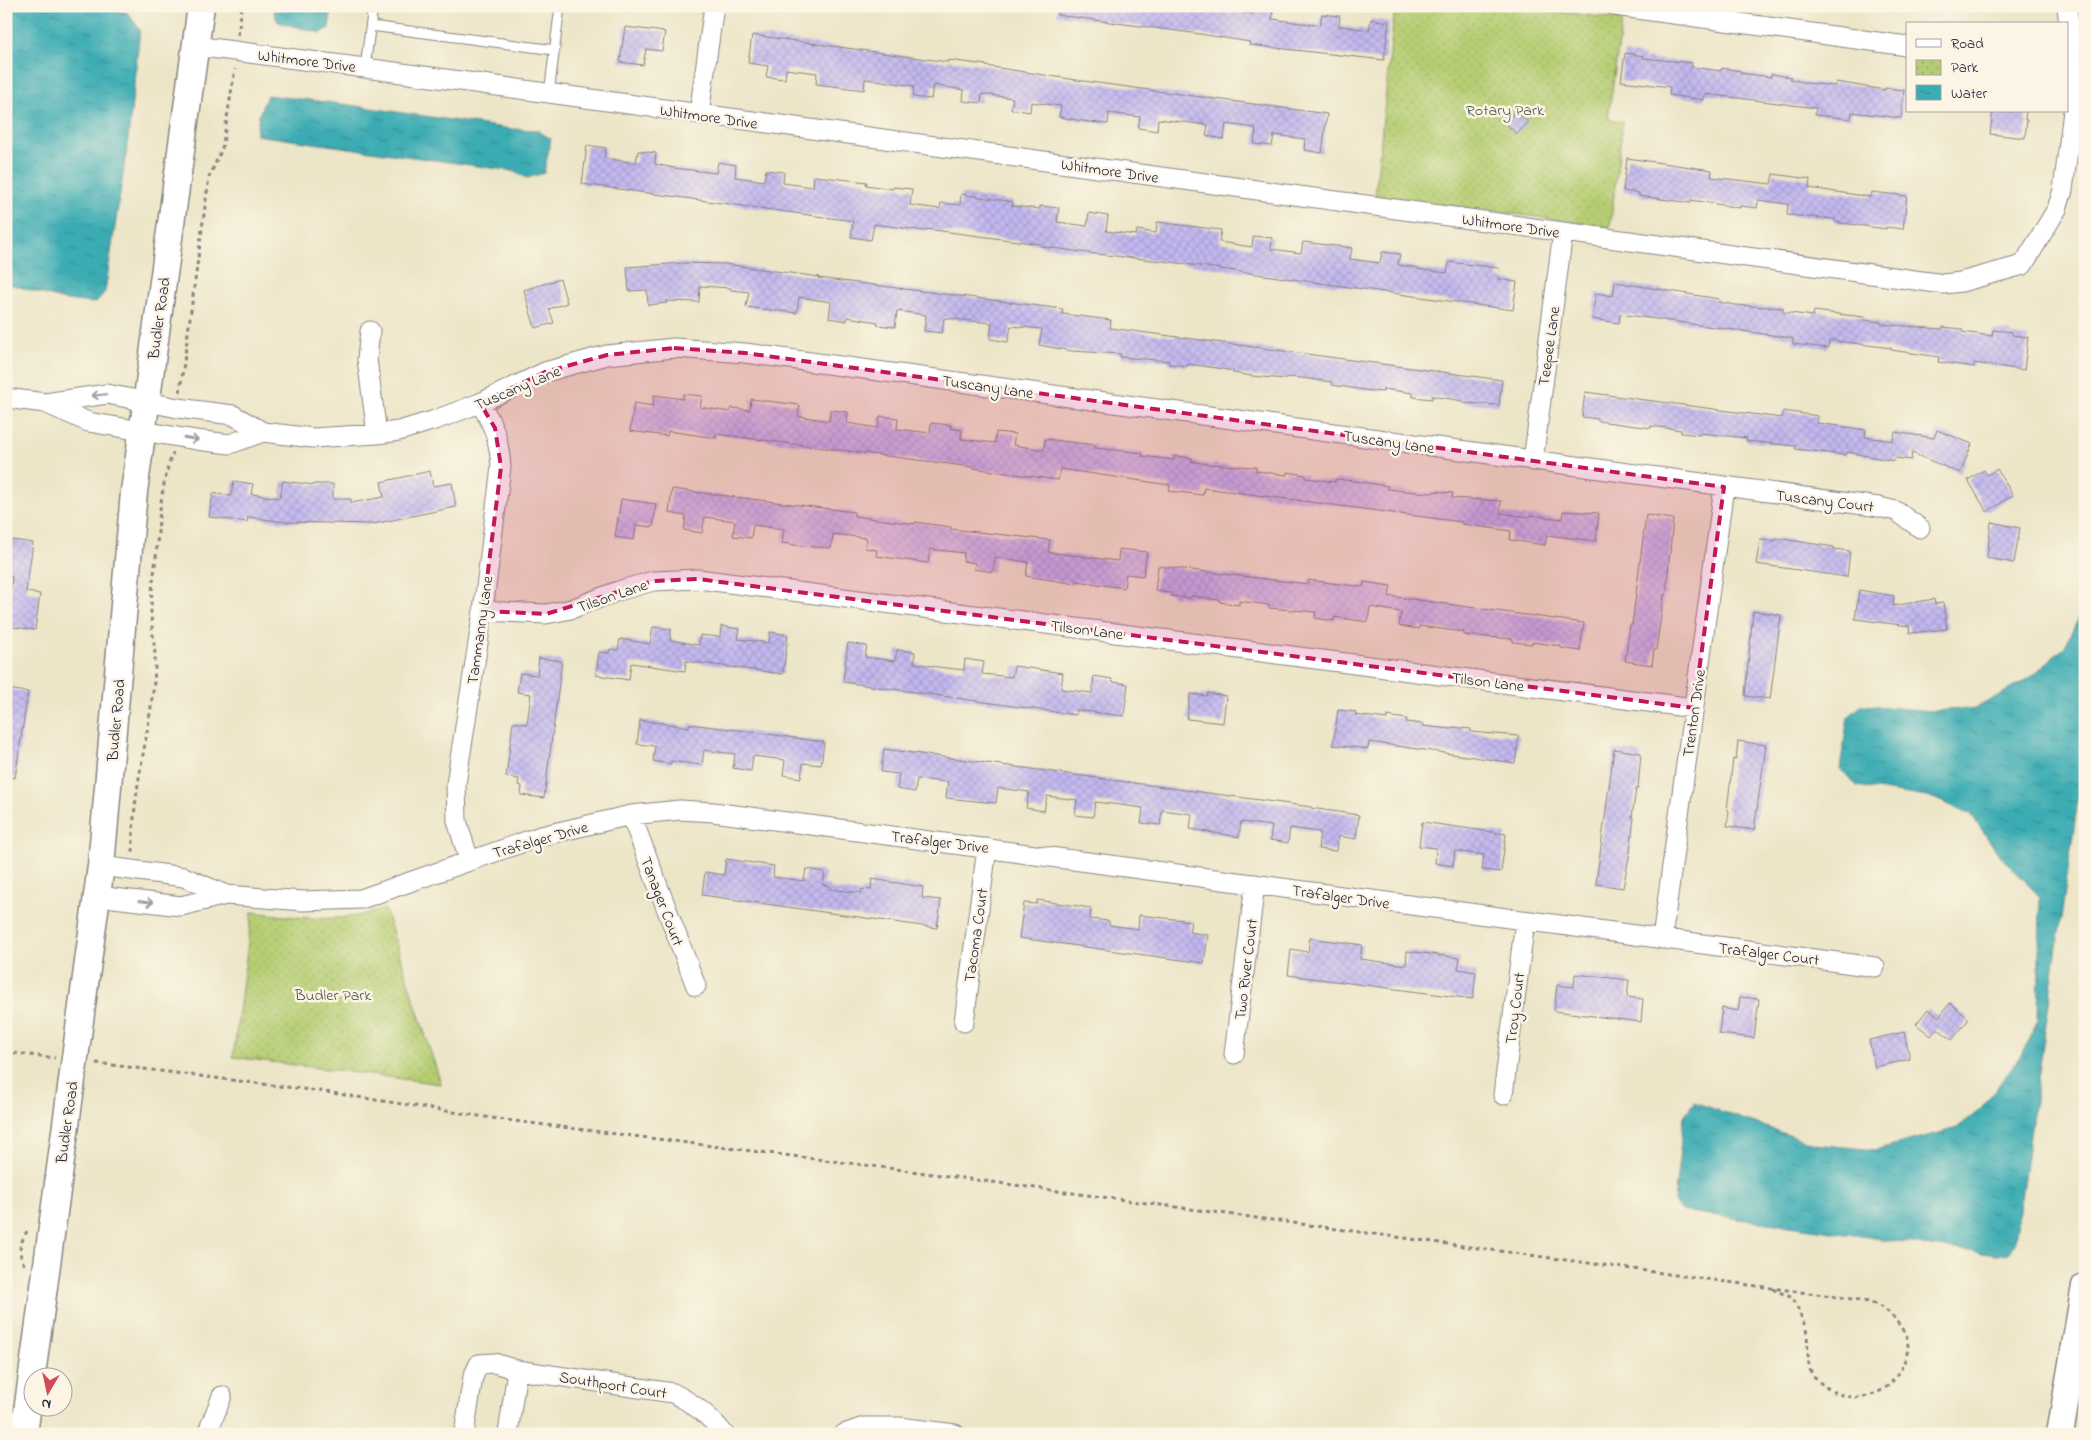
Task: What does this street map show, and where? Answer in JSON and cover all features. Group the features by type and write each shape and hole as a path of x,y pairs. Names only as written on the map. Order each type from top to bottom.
{"street":[{"name":"Budler Road","path":"24,1434 65,1060 97,896 101,866 134,492 201,6"},
{"path":"699,114 714,6"},
{"path":"1615,6 1906,46"},
{"path":"2067,6 2068,22"},
{"path":"2068,26 2070,66"},
{"name":"Whitmore Drive","path":"195,46 1944,284 1961,282 2023,264 2058,210 2063,190 2073,111 2070,66"},
{"name":"Teepee Lane","path":"1533,461 1563,232"},
{"path":"370,331 367,359 377,434"},
{"name":"Tuscany Lane","path":"45,403 107,394 178,408 233,415 263,432 313,438 377,434 399,431 435,420 480,403 545,372 607,355 674,348 745,353 1724,487"},
{"path":"6,398 45,403"},
{"name":"Tuscany Lane","path":"45,403 88,422 230,444 263,432"},
{"name":"Tammanny Lane","path":"469,860 457,821 456,784 483,611 501,467 500,452 494,428 480,403"},
{"name":"Tuscany Court","path":"1724,487 1879,507 1896,511 1920,528"},
{"name":"Trenton Drive","path":"1662,940 1724,487"},
{"name":"Tilson Lane","path":"483,611 552,613 571,609 618,591 653,581 698,579 1694,708"},
{"name":"Trafalger Drive","path":"97,896 180,906 226,895 302,901 361,899 541,836 631,815 680,810 712,812 987,848 1662,940"},
{"name":"Tanager Court","path":"631,815 696,986"},
{"name":"Tacoma Court","path":"964,1022 987,848"},
{"name":"Trafalger Drive","path":"101,866 184,877 226,895"},
{"name":"Two River Court","path":"1234,1054 1255,884"},
{"name":"Troy Court","path":"1503,1095 1525,921"},
{"name":"Trafalger Court","path":"1662,940 1875,968"},
{"path":"2060,1434 2085,1286"},
{"name":"Southport Court","path":"464,1434 473,1377 479,1364 494,1363 517,1370 673,1393 695,1404 712,1418 724,1434"},
{"path":"508,1434 517,1370"},
{"path":"207,1434 222,1396"},
{"path":"844,1434 864,1427 900,1427 955,1434"}],"lane":[{"path":"365,68 373,6"},
{"path":"549,94 560,6"},
{"path":"371,26 555,50"}],"path":[{"path":"178,408 209,177 222,148 242,6"},
{"path":"131,870 133,824 155,667 151,611 159,528 166,468 172,453 174,436"},
{"path":"6,1052 319,1092 498,1119 904,1170 1860,1300 1878,1304 1892,1315 1904,1331 1908,1341 1906,1360 1895,1380 1875,1395 1849,1398 1827,1389 1811,1373 1806,1328 1793,1298 1770,1288"}],"highlighted area":[{"path":"674,348 745,353 1724,487 1694,708 698,579 653,581 546,614 483,611 501,467 495,428 480,403 545,372 607,355"}],"green space":[{"name":"Rotary Park","path":"1395,6 1518,6 1622,20 1608,119 1623,122 1610,227 1375,195"},
{"name":"Budler Park","path":"385,909 441,1084 233,1057 252,912 303,918 334,918 367,914"}],"water":[{"path":"6,6 74,6 127,12 140,30 127,148 105,292 95,303 64,300 6,283"},
{"path":"275,6 332,6 329,28 321,33 278,22 274,12"},
{"path":"267,95 350,105 511,129 537,130 551,139 544,173 527,178 513,171 256,135 259,115"},
{"path":"2085,605 2085,751 2015,1240 2009,1253 1997,1255 1682,1211 1674,1202 1684,1116 1694,1102 1814,1144 1875,1150 1957,1128 1981,1109 2026,1048 2038,1019 2040,897 2000,856 1971,814 1933,798 1857,786 1840,768 1848,717 1862,705 1933,711 1976,708 2028,679 2064,648"}],"building":[{"path":"1058,6 1222,6 1222,10 1253,14 1254,6 1259,6 1273,8 1272,19 1301,23 1320,25 1322,14 1340,16 1339,26 1369,30 1371,19 1389,22 1384,60 1249,45 1250,42 1200,34 1057,15"},
{"path":"625,27 665,32 662,51 646,49 643,65 620,62"},
{"path":"752,35 948,62 948,60 986,65 1083,81 1327,114 1322,153 1304,150 1305,139 1274,135 1272,146 1254,144 1256,128 1226,124 1224,139 1206,136 1208,125 1158,119 1157,131 1138,128 1140,117 1109,113 1108,124 1089,122 1059,117 1061,106 1031,102 1030,112 1011,109 1013,98 982,94 981,103 963,101 964,90 933,85 931,99 913,97 914,86 882,81 865,79 864,90 816,84 817,73 786,69 785,79 766,77 768,66 748,63"},
{"path":"1625,53 1644,56 1643,58 1692,63 1691,67 1721,71 1722,68 1741,71 1740,73 1771,77 1771,74 1791,77 1790,79 1807,83 1836,86 1836,82 1885,90 1885,88 1904,90 1901,118 1852,112 1851,119 1815,115 1816,108 1705,94 1704,100 1669,95 1670,87 1621,81"},
{"path":"1515,111 1528,122 1517,134 1505,123"},
{"path":"1993,112 2026,112 2025,138 1990,134"},
{"path":"587,145 606,148 604,158 636,163 638,151 656,153 655,164 674,168 716,173 718,162 736,165 735,177 764,181 766,170 784,172 783,183 813,187 814,176 867,182 866,185 893,189 893,187 912,189 910,205 940,209 941,203 960,205 961,194 1013,202 1012,206 1040,209 1040,206 1059,208 1057,222 1087,226 1089,213 1108,216 1106,231 1136,235 1137,230 1156,233 1157,222 1221,230 1219,242 1252,247 1253,236 1272,238 1271,249 1301,253 1303,242 1352,248 1350,259 1380,263 1382,252 1400,254 1398,265 1447,273 1449,262 1499,268 1498,279 1517,282 1513,310 1171,262 1088,253 1040,246 1040,244 926,229 926,231 874,224 871,240 851,237 853,221 582,184"},
{"path":"1627,158 1712,170 1711,177 1771,184 1773,174 1810,179 1809,188 1871,197 1872,192 1907,196 1903,229 1886,227 1886,229 1835,222 1835,219 1787,215 1788,204 1758,200 1757,208 1740,206 1740,208 1691,200 1691,203 1639,196 1639,193 1623,191"},
{"path":"683,263 725,264 818,278 1063,309 1062,314 1111,320 1110,328 1502,380 1499,405 1463,403 1463,401 1432,396 1432,399 1413,397 1413,393 1383,389 1383,392 1364,390 1332,385 1332,382 1302,378 1286,377 1285,379 1252,376 1217,368 1188,364 1188,366 1169,364 1169,361 1120,357 1121,354 1072,351 1039,345 1042,329 1011,326 1008,342 990,339 992,323 944,318 942,333 924,331 926,315 897,311 895,327 877,325 878,322 847,317 847,321 829,318 831,302 799,297 797,313 746,307 749,292 731,290 731,288 700,286 699,302 666,301 667,303 648,305 647,290 629,291 627,267"},
{"path":"560,279 567,303 549,309 554,323 535,328 524,290"},
{"path":"1615,282 1719,299 1718,302 1735,305 1783,308 1783,312 1813,316 1814,311 1865,317 1864,320 1881,322 1881,324 1962,329 1962,332 1992,336 1993,330 2012,332 2012,335 2028,337 2024,370 1974,363 1974,367 1938,362 1939,357 1891,350 1891,348 1829,340 1828,348 1793,344 1793,338 1620,314 1619,323 1592,319 1596,293 1613,296"},
{"path":"1585,392 1782,418 1783,411 1818,416 1817,423 1866,430 1865,437 1893,441 1895,432 1934,438 1937,430 1972,444 1960,473 1912,453 1911,460 1895,458 1894,461 1847,452 1846,455 1795,449 1796,446 1746,441 1747,438 1681,433 1681,430 1598,421 1598,419 1582,417"},
{"path":"683,394 702,396 700,407 730,412 731,408 750,410 751,399 800,405 798,416 829,421 830,410 848,412 847,423 878,428 880,416 898,418 897,429 930,433 931,423 951,425 950,428 962,430 961,439 995,443 996,432 1015,434 1013,445 1044,450 1045,439 1095,445 1095,448 1143,453 1142,456 1174,460 1174,456 1192,458 1191,461 1207,464 1256,467 1256,471 1287,475 1287,472 1306,475 1306,478 1335,482 1335,479 1388,486 1387,489 1453,493 1452,498 1501,501 1500,513 1529,517 1530,515 1562,519 1563,511 1599,513 1596,541 1547,535 1545,545 1510,540 1511,531 1462,524 1462,522 1204,488 1203,495 1169,491 1170,485 1060,469 1058,480 716,434 716,438 668,431 667,436 630,431 634,403 653,406 654,395 683,399"},
{"path":"1997,469 2013,495 1987,512 1968,480 1984,470 1987,475"},
{"path":"430,471 433,486 452,483 456,507 373,524 285,522 248,517 247,522 209,517 213,493 231,496 234,481 253,484 251,494 280,498 283,481 314,485 333,484 333,499 351,499 351,503 384,497 381,482"},
{"path":"672,489 854,512 854,516 1050,540 1048,552 1118,561 1119,549 1147,552 1143,576 1126,574 1124,588 1077,581 1076,584 1026,576 1028,562 995,557 993,572 974,569 975,563 963,561 964,553 930,549 928,563 876,556 877,550 865,548 867,538 833,534 831,548 801,546 782,543 784,529 753,525 751,538 733,536 735,521 705,517 702,533 684,530 686,516 669,513"},
{"path":"621,499 656,504 653,527 636,525 634,540 615,537"},
{"path":"1646,515 1673,519 1666,595 1664,595 1652,665 1625,661 1630,625 1632,625"},
{"path":"1991,522 2020,528 2014,563 1987,558"},
{"path":"1776,538 1850,551 1847,577 1756,564 1760,539 1776,541"},
{"path":"6,539 33,543 26,592 40,594 35,630 6,626 12,577 6,576"},
{"path":"1158,566 1308,584 1308,580 1363,587 1364,582 1391,586 1389,596 1584,623 1580,651 1532,642 1532,644 1513,642 1513,639 1464,635 1464,632 1419,626 1419,629 1399,626 1401,612 1370,607 1368,622 1335,617 1334,621 1315,618 1316,612 1269,608 1269,605 1239,601 1239,605 1191,596 1190,598 1171,596 1171,593 1155,591"},
{"path":"1859,590 1894,596 1893,606 1934,599 1935,604 1943,603 1947,629 1910,633 1909,626 1855,619"},
{"path":"1753,611 1781,615 1770,699 1745,696"},
{"path":"721,626 740,629 738,639 769,643 770,632 788,635 783,674 686,661 685,671 631,663 629,680 596,675 599,652 609,653 610,649 618,650 620,639 650,644 653,627 671,629 670,640 699,645 700,635 720,637"},
{"path":"848,643 867,646 865,657 895,661 897,650 915,652 914,663 964,670 965,659 984,662 982,674 1012,677 1014,666 1063,673 1061,689 1092,693 1094,676 1112,679 1112,682 1128,684 1124,716 1076,710 1076,715 843,682"},
{"path":"539,658 562,661 544,798 521,795 522,786 518,785 519,779 506,777 513,722 527,724 531,694 517,692 520,673 537,675"},
{"path":"6,689 28,692 15,778 6,777"},
{"path":"1207,693 1226,696 1223,723 1187,719 1190,694 1207,696"},
{"path":"1338,710 1356,712 1355,715 1387,719 1387,716 1407,719 1406,722 1423,724 1422,726 1451,729 1452,727 1471,729 1471,732 1519,736 1515,763 1369,742 1368,749 1333,745"},
{"path":"640,720 689,727 689,724 824,742 821,765 803,763 801,778 783,775 785,760 753,756 751,771 733,768 735,754 704,750 702,765 671,761 671,764 653,761 655,746 637,744"},
{"path":"1738,741 1766,745 1754,830 1727,826 1733,759 1736,760"},
{"path":"884,749 1359,815 1356,839 1338,836 1336,851 1318,849 1320,832 1290,828 1288,843 1270,840 1272,826 1241,822 1239,837 1190,829 1192,814 1162,810 1160,825 1141,823 1143,808 1113,804 1095,802 1093,817 1075,815 1077,800 1047,796 1044,811 1026,808 1029,792 998,788 996,803 946,798 948,782 917,779 915,792 897,789 899,774 881,772"},
{"path":"1614,749 1641,753 1638,789 1636,789 1632,817 1634,817 1630,852 1623,888 1596,884"},
{"path":"1422,822 1506,834 1501,872 1482,870 1484,855 1455,851 1453,866 1435,863 1436,848 1419,846"},
{"path":"726,859 774,866 773,877 804,881 806,869 825,872 823,885 830,886 830,889 861,893 862,889 871,890 872,879 923,887 922,898 941,900 937,928 702,895 705,872 724,875"},
{"path":"1037,900 1091,908 1090,919 1109,921 1109,925 1138,929 1139,915 1191,921 1189,932 1208,935 1204,963 1019,938 1024,903 1037,904"},
{"path":"1310,938 1362,945 1360,959 1406,965 1407,951 1460,958 1458,969 1476,972 1473,999 1288,975 1291,949 1308,952"},
{"path":"1575,974 1629,980 1627,997 1643,999 1641,1022 1554,1011 1557,985 1574,987"},
{"path":"1740,997 1759,999 1754,1038 1719,1034 1722,1008 1738,1011"},
{"path":"1950,1003 1969,1019 1952,1040 1937,1028 1931,1036 1916,1024 1928,1009 1939,1017"},
{"path":"1904,1032 1910,1059 1875,1067 1869,1040"}]}
